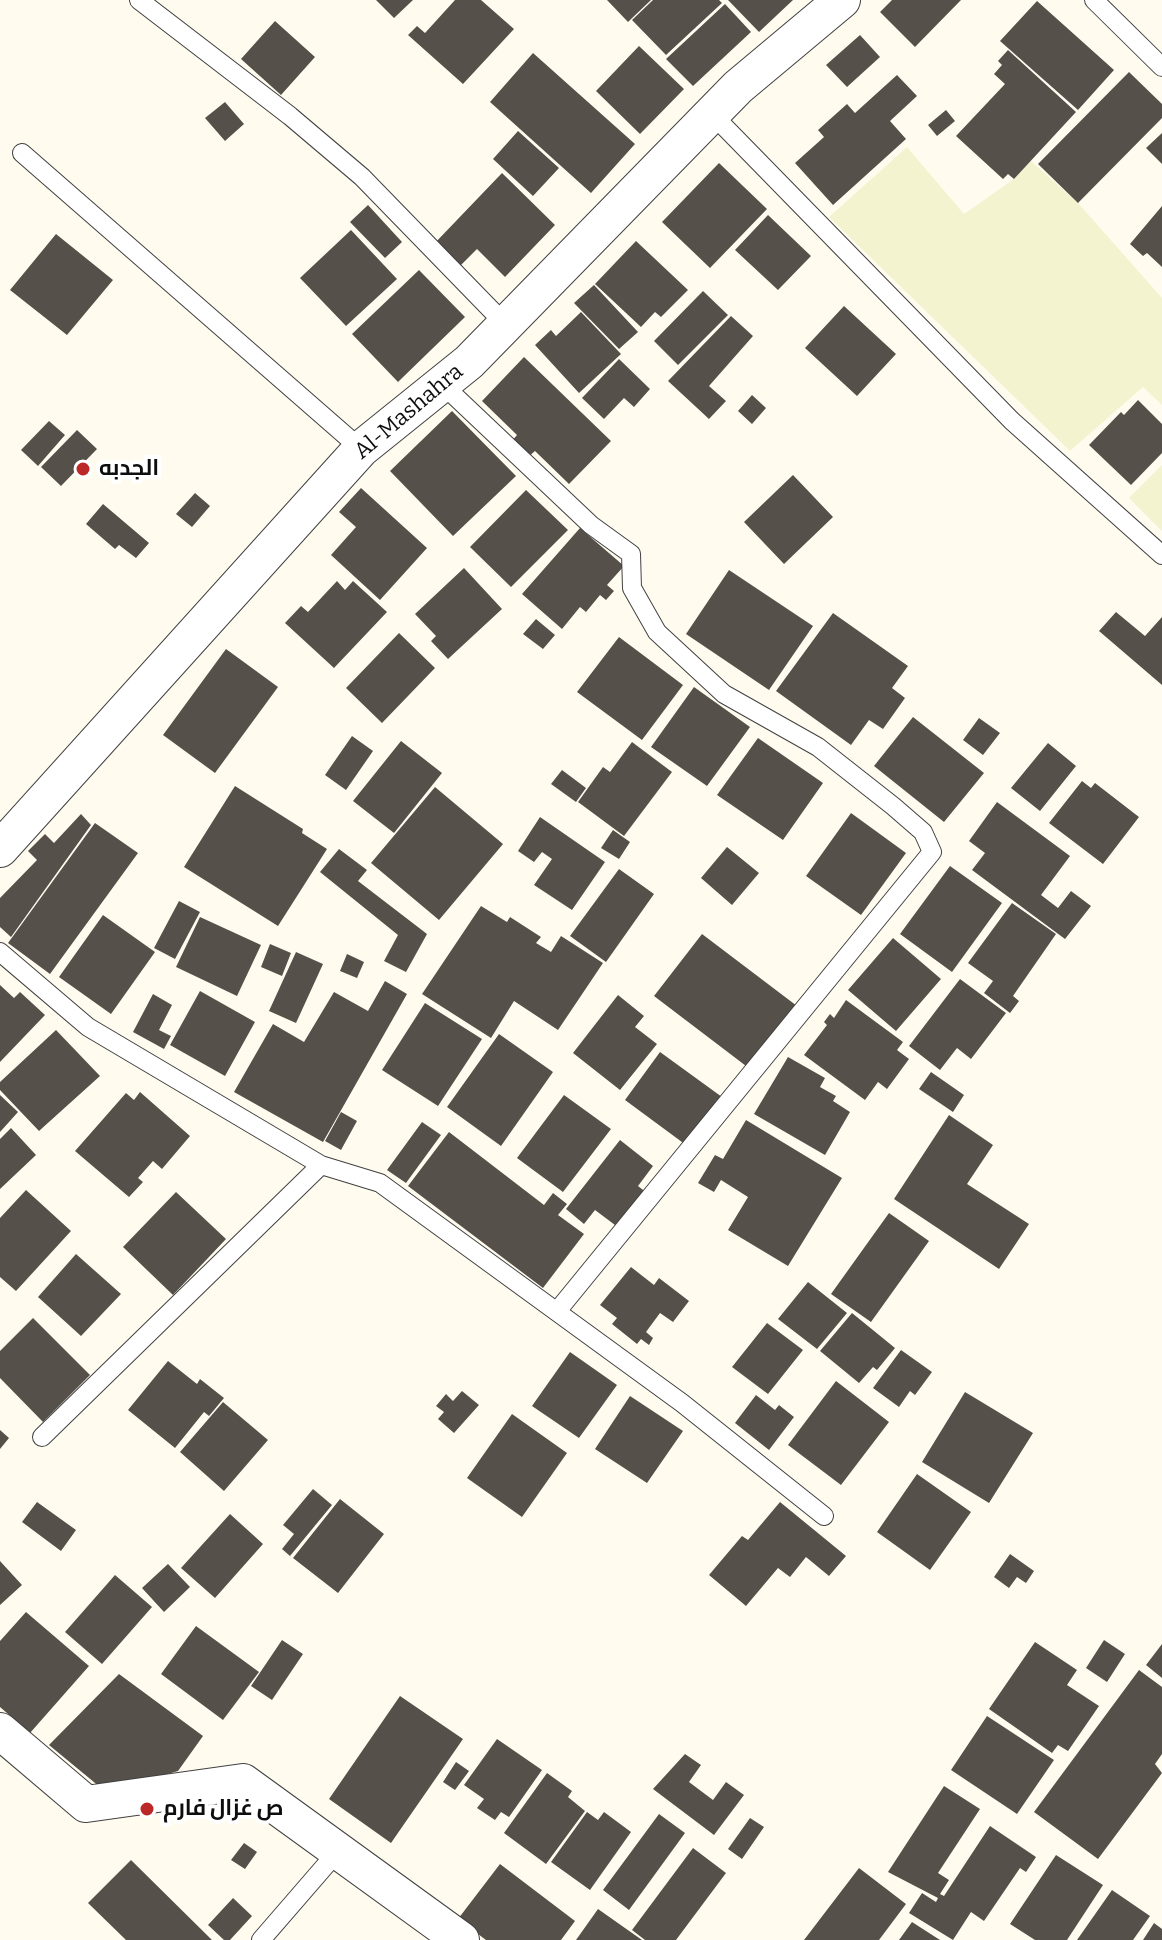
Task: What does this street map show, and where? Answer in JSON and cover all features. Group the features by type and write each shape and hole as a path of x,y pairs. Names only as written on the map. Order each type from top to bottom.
{"street":[{"name":"Al-Mashahra","path":"0,849 361,449 442,384 711,113 842,0"},
{"path":"0,1731 86,1804 243,1782 461,1940"}],"lane":[{"path":"139,0 290,116 362,177 504,323"},
{"path":"1094,0 1162,67"},
{"path":"711,113 1012,421 1162,555"},
{"path":"22,153 361,449"},
{"path":"442,384 591,525 631,554 632,588 657,632 724,694 818,747 893,806 923,832 932,852 558,1310"},
{"path":"0,952 88,1027 321,1165 380,1183 558,1310 824,1516"},
{"path":"42,1437 321,1165"},
{"path":"261,1940 338,1851"}],"green space":[{"path":"907,147 964,214 1014,179 1031,161 1078,203 1162,298 1162,405 1143,387 1070,451 829,217"},
{"path":"1162,465 1162,531 1129,498"}],"building":[{"path":"376,0 413,0 394,18"},
{"path":"455,0 481,0 514,29 463,84 408,35 417,26 425,33"},
{"path":"607,0 651,0 628,22"},
{"path":"653,0 719,0 722,3 666,55 632,20"},
{"path":"728,0 793,0 759,32"},
{"path":"892,0 961,0 915,47 880,12"},
{"path":"1037,1 1114,70 1078,110 1000,41"},
{"path":"725,4 751,32 693,86 666,59"},
{"path":"275,21 315,57 281,95 241,59"},
{"path":"860,35 880,57 847,87 826,65"},
{"path":"639,46 684,89 640,134 596,91"},
{"path":"1008,50 1076,112 1014,179 1008,174 1003,179 956,136 1005,84 994,74 1002,65 998,61"},
{"path":"533,53 635,144 591,193 490,102"},
{"path":"1129,72 1162,104 1162,118 1078,203 1038,164"},
{"path":"897,75 917,96 890,121 906,139 833,205 795,163 824,137 818,130 847,104 855,113"},
{"path":"225,102 244,124 225,141 205,118"},
{"path":"946,110 955,121 937,136 928,125"},
{"path":"518,131 559,168 533,196 493,159"},
{"path":"1162,133 1162,164 1146,148"},
{"path":"719,163 767,209 710,268 662,222"},
{"path":"502,173 555,225 505,277 477,249 458,268 433,245"},
{"path":"368,205 402,242 385,258 350,222"},
{"path":"1162,206 1162,267 1147,253 1143,256 1130,244"},
{"path":"768,215 811,256 778,290 735,250"},
{"path":"351,230 397,279 346,326 300,278"},
{"path":"56,234 113,280 67,335 10,290"},
{"path":"636,241 688,290 661,317 655,312 641,327 595,284"},
{"path":"419,270 465,317 398,382 352,334"},
{"path":"594,285 638,332 619,349 574,303"},
{"path":"703,291 728,315 678,365 654,341"},
{"path":"844,306 896,354 857,396 805,348"},
{"path":"581,312 621,354 579,393 535,345 551,330 556,336"},
{"path":"731,316 753,336 709,386 726,401 709,419 668,381"},
{"path":"524,357 611,441 569,484 535,451 527,458 511,442 517,435 482,401"},
{"path":"619,359 650,389 634,407 624,398 604,419 582,398"},
{"path":"752,395 766,408 752,424 738,411"},
{"path":"1138,400 1162,424 1162,453 1131,485 1089,445 1121,412 1124,415"},
{"path":"452,411 516,476 453,536 390,471"},
{"path":"49,421 65,435 38,466 21,450"},
{"path":"77,430 97,449 61,486 41,467"},
{"path":"793,475 833,517 784,564 744,522"},
{"path":"361,488 427,548 380,600 331,555 356,527 339,512"},
{"path":"526,490 568,530 511,587 470,547"},
{"path":"195,493 210,506 192,527 176,514"},
{"path":"103,504 149,543 136,558 119,545 115,549 86,524"},
{"path":"580,528 624,566 607,585 614,591 606,600 600,595 586,612 580,607 562,629 522,594"},
{"path":"464,568 502,609 448,659 431,641 436,636 415,614"},
{"path":"729,570 813,626 769,690 686,634"},
{"path":"337,581 345,590 353,581 387,612 334,668 285,623 301,606 308,612"},
{"path":"1116,612 1145,636 1162,617 1162,685 1099,631"},
{"path":"833,613 908,666 892,688 905,698 883,729 869,720 851,745 776,691"},
{"path":"536,619 555,635 543,649 523,634"},
{"path":"399,633 435,668 382,723 346,688"},
{"path":"619,637 683,685 642,740 577,692"},
{"path":"226,649 278,687 215,773 163,735"},
{"path":"694,687 750,727 707,786 651,747"},
{"path":"913,717 984,773 944,822 874,766"},
{"path":"979,718 1000,733 983,755 963,740"},
{"path":"352,736 373,751 346,790 325,775"},
{"path":"758,738 823,783 783,840 717,795"},
{"path":"401,741 442,773 394,833 353,801"},
{"path":"632,742 672,772 624,836 578,802 603,767 610,772"},
{"path":"1048,743 1076,766 1040,811 1011,788"},
{"path":"562,770 586,788 576,802 551,784"},
{"path":"1082,781 1091,788 1095,783 1139,817 1103,864 1049,823"},
{"path":"235,786 303,829 302,833 327,849 278,926 184,867"},
{"path":"435,787 503,844 439,920 371,863"},
{"path":"997,802 1070,856 1041,895 1058,908 1071,891 1091,906 1065,939 972,870 985,853 969,841"},
{"path":"851,813 906,853 861,915 806,876"},
{"path":"81,814 91,825 11,937 0,927 0,898 37,860 28,851 45,834 54,843"},
{"path":"540,817 605,862 572,910 534,885 552,859 542,852 534,862 518,851"},
{"path":"95,823 138,853 50,974 8,943"},
{"path":"613,830 630,842 619,859 601,848"},
{"path":"727,847 759,873 732,905 701,878"},
{"path":"339,849 367,870 358,881 427,934 406,972 384,961 398,935 320,872"},
{"path":"950,866 1002,903 952,972 900,934"},
{"path":"619,869 654,894 606,962 570,936"},
{"path":"179,901 200,912 175,959 154,948"},
{"path":"1012,903 1056,934 1013,996 1019,1001 1010,1013 984,993 993,981 968,963"},
{"path":"481,906 507,922 510,917 541,937 536,943 551,952 561,936 603,963 558,1030 514,1001 491,1038 422,994"},
{"path":"103,915 155,952 111,1014 59,977"},
{"path":"200,917 261,945 237,996 176,967"},
{"path":"702,934 797,1006 750,1069 654,996"},
{"path":"893,938 941,979 896,1031 848,990"},
{"path":"270,944 291,953 282,976 261,967"},
{"path":"296,952 323,964 296,1023 269,1011"},
{"path":"347,954 364,962 357,978 340,971"},
{"path":"960,979 1006,1013 971,1059 957,1048 940,1070 909,1046"},
{"path":"385,981 407,994 323,1142 234,1092 273,1024 304,1042 334,992 368,1011"},
{"path":"0,985 14,998 20,992 45,1015 0,1062"},
{"path":"200,991 255,1022 225,1076 170,1045"},
{"path":"153,994 172,1005 159,1030 171,1036 164,1049 133,1032"},
{"path":"618,995 644,1016 635,1027 657,1044 620,1090 573,1053"},
{"path":"846,1000 903,1042 897,1050 909,1059 887,1089 878,1082 865,1100 804,1055 827,1025 824,1022 830,1014 834,1018"},
{"path":"425,1003 482,1039 438,1106 382,1070"},
{"path":"56,1030 100,1076 39,1131 0,1090 0,1082"},
{"path":"499,1034 553,1072 501,1146 447,1107"},
{"path":"660,1052 722,1097 686,1145 625,1100"},
{"path":"788,1057 825,1078 820,1087 836,1096 833,1101 850,1112 825,1155 754,1114"},
{"path":"931,1072 964,1095 953,1112 919,1089"},
{"path":"140,1092 190,1136 162,1169 153,1161 138,1178 143,1182 129,1197 75,1151 126,1093 134,1100"},
{"path":"0,1095 18,1112 0,1132"},
{"path":"564,1095 611,1129 563,1192 517,1158"},
{"path":"341,1112 357,1121 341,1150 325,1141"},
{"path":"949,1115 993,1145 967,1184 1029,1224 999,1269 894,1199"},
{"path":"746,1120 842,1178 788,1266 728,1230 748,1197 721,1180 714,1192 698,1183 715,1155 723,1159"},
{"path":"422,1122 441,1135 406,1183 387,1170"},
{"path":"11,1128 36,1155 0,1189 0,1139"},
{"path":"449,1132 544,1205 553,1193 567,1204 558,1215 584,1234 543,1288 408,1186"},
{"path":"620,1140 653,1166 638,1186 647,1193 619,1228 595,1210 584,1224 566,1209"},
{"path":"26,1190 71,1231 16,1291 0,1277 0,1218"},
{"path":"176,1192 226,1239 173,1295 123,1247"},
{"path":"889,1213 929,1241 871,1322 831,1294"},
{"path":"76,1254 121,1294 81,1336 38,1297"},
{"path":"631,1267 654,1285 659,1278 689,1301 673,1322 660,1313 646,1332 653,1338 649,1345 641,1339 637,1344 612,1324 617,1318 600,1305"},
{"path":"808,1282 847,1313 817,1349 778,1319"},
{"path":"852,1313 895,1348 877,1370 873,1367 859,1383 820,1351"},
{"path":"33,1318 90,1375 43,1422 0,1378 0,1351"},
{"path":"767,1323 803,1350 768,1394 732,1367"},
{"path":"901,1350 932,1372 915,1395 910,1391 899,1407 873,1388"},
{"path":"570,1352 617,1385 579,1438 532,1406"},
{"path":"168,1361 197,1384 200,1379 224,1398 209,1416 204,1412 175,1448 128,1410"},
{"path":"836,1381 889,1422 841,1485 788,1445"},
{"path":"462,1391 479,1405 454,1433 438,1419 444,1412 436,1406 446,1394 453,1401"},
{"path":"965,1392 1033,1433 989,1503 922,1462"},
{"path":"756,1395 775,1410 779,1405 794,1417 769,1450 735,1423"},
{"path":"630,1396 683,1431 647,1483 595,1449"},
{"path":"223,1402 268,1440 224,1491 180,1452"},
{"path":"512,1414 567,1453 522,1517 467,1478"},
{"path":"0,1430 9,1438 0,1449"},
{"path":"917,1474 971,1512 930,1570 877,1532"},
{"path":"313,1489 332,1505 290,1556 282,1549 294,1534 283,1525"},
{"path":"340,1499 384,1534 338,1593 293,1558"},
{"path":"37,1502 76,1530 61,1551 22,1522"},
{"path":"780,1502 846,1556 829,1576 806,1557 790,1577 778,1568 746,1606 709,1575 742,1536 748,1540"},
{"path":"230,1514 263,1544 215,1598 181,1568"},
{"path":"1010,1554 1034,1571 1026,1583 1017,1577 1009,1588 994,1577"},
{"path":"0,1561 22,1585 0,1605"},
{"path":"168,1564 190,1587 164,1612 142,1588"},
{"path":"115,1575 152,1607 102,1664 65,1632"},
{"path":"26,1612 89,1666 30,1733 0,1707 0,1641"},
{"path":"196,1626 259,1672 223,1720 161,1674"},
{"path":"282,1640 303,1654 272,1700 251,1686"},
{"path":"1104,1640 1125,1654 1107,1682 1086,1668"},
{"path":"1035,1642 1077,1670 1067,1685 1099,1706 1068,1751 1058,1745 1052,1753 989,1709"},
{"path":"1162,1644 1162,1678 1146,1665"},
{"path":"1139,1670 1162,1687 1162,1754 1155,1764 1162,1773 1098,1859 1034,1812"},
{"path":"119,1674 203,1736 178,1771 106,1792 49,1745"},
{"path":"400,1696 463,1739 391,1843 329,1799"},
{"path":"987,1716 1054,1760 1017,1814 951,1770"},
{"path":"497,1739 542,1770 509,1817 501,1812 495,1820 477,1808 484,1799 464,1785"},
{"path":"685,1754 701,1765 689,1782 713,1800 726,1782 744,1795 714,1835 653,1789"},
{"path":"456,1762 469,1771 455,1790 443,1782"},
{"path":"547,1773 572,1791 568,1797 585,1811 546,1864 504,1833"},
{"path":"944,1786 980,1809 938,1873 949,1880 940,1894 944,1896 990,1826 1036,1857 1026,1872 1020,1868 984,1921 971,1912 953,1940 909,1913 922,1893 936,1902 938,1898 888,1872"},
{"path":"587,1812 598,1820 604,1812 631,1832 590,1890 551,1862"},
{"path":"659,1814 685,1833 629,1910 603,1890"},
{"path":"750,1818 764,1827 742,1859 728,1849"},
{"path":"244,1843 257,1852 245,1869 231,1860"},
{"path":"693,1848 726,1873 676,1940 645,1940 632,1930"},
{"path":"1056,1855 1103,1885 1067,1940 1035,1940 1010,1924"},
{"path":"131,1860 212,1940 126,1940 88,1903"},
{"path":"500,1864 575,1921 561,1940 486,1940 458,1919"},
{"path":"859,1868 906,1904 879,1940 804,1940"},
{"path":"1112,1890 1150,1916 1133,1940 1077,1940"},
{"path":"233,1898 252,1916 230,1940 224,1940 208,1925"},
{"path":"598,1909 642,1940 576,1940"},
{"path":"912,1922 940,1940 899,1940"},
{"path":"1154,1923 1162,1929 1162,1940 1143,1940"}],"place":[{"name":"الجدبه","path":"83,469"},
{"name":"ص غزال فارم","path":"147,1809"}]}
